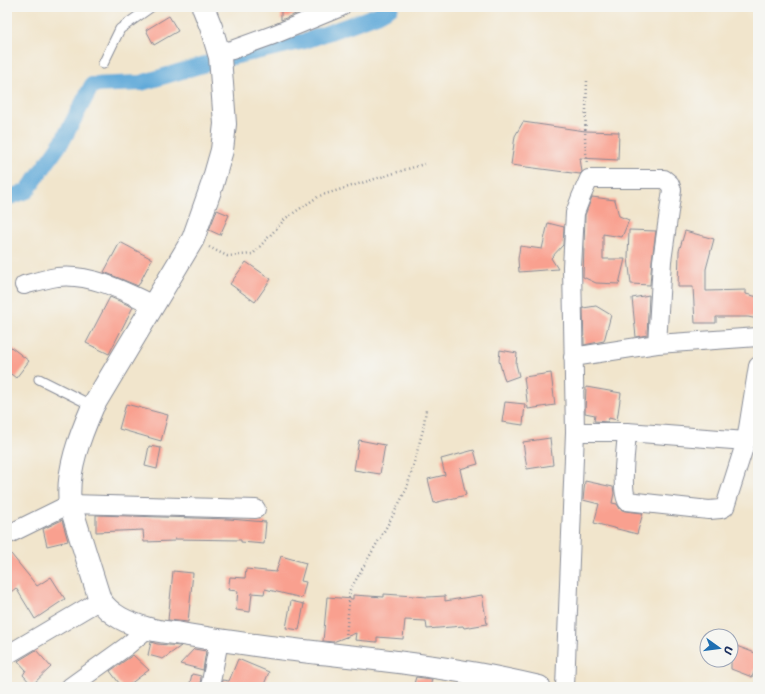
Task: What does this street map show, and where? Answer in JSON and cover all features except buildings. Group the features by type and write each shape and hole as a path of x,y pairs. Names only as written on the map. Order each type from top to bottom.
{"street":[{"path":"204,7 229,51 222,150 212,185 193,239 93,406 81,434 70,478 70,504 100,600 114,615 147,629 219,641 426,666 475,681 512,681 538,687"},
{"path":"229,51 341,7"},
{"path":"565,687 575,432 572,267 575,214 589,179 664,179 670,184 672,190 662,261 657,344"},
{"path":"24,285 58,277 80,278 105,284 153,305"},
{"path":"573,357 657,344 758,337"},
{"path":"627,432 624,486 627,501 709,510 721,509 725,507 746,441 758,366"},
{"path":"575,432 627,432 746,441"},
{"path":"7,535 70,504 256,509"},
{"path":"7,655 100,600"},
{"path":"70,687 127,646 147,629"},
{"path":"210,687 219,641"}],"lane":[{"path":"102,64 120,29 151,7"},
{"path":"39,379 93,406"}],"path":[{"path":"587,81 585,139 589,179"},
{"path":"193,239 227,256 253,254 286,218 319,196 424,164"},
{"path":"345,656 346,622 350,590 407,488 423,430 426,410"}],"waterway":[{"path":"7,198 27,191 63,140 92,85 141,83 219,60 305,41 377,15 391,7"}]}
